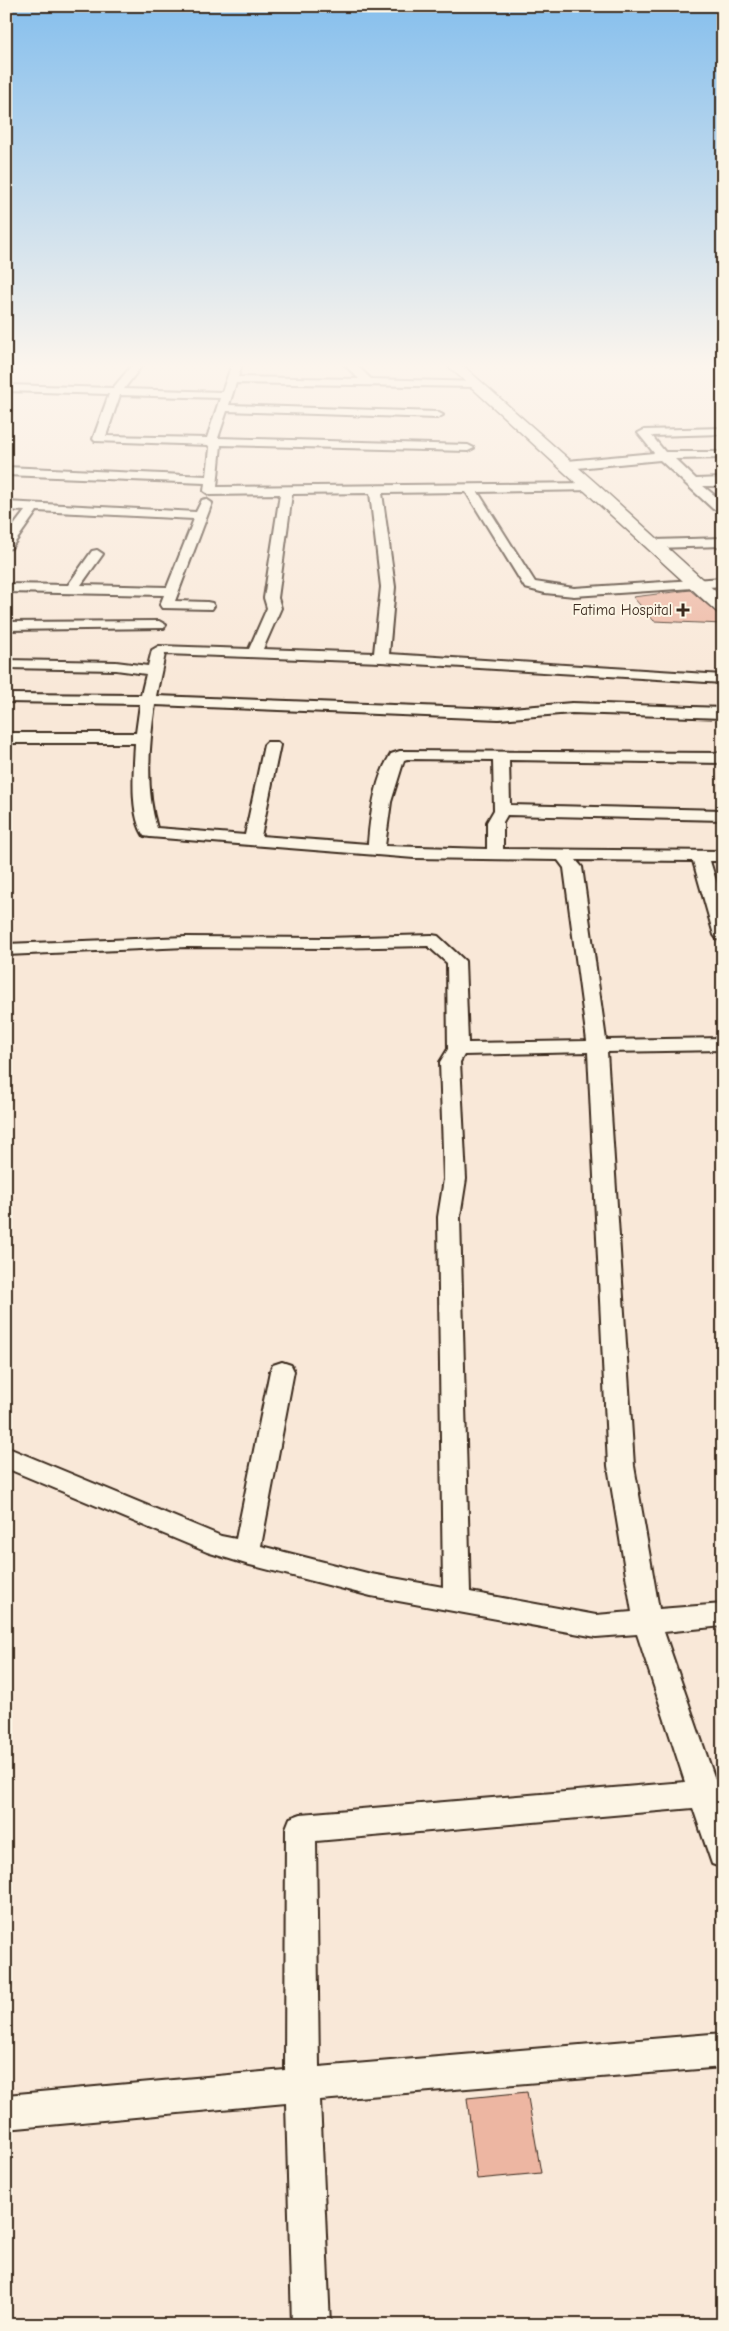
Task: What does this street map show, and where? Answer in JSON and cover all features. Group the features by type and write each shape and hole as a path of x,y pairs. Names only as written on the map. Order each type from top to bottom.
{"main road":[{"path":"576,473 723,608"}],"street":[{"path":"30,473 287,490 592,487"},
{"path":"207,606 167,605 201,516 211,486 213,473"},
{"path":"683,473 717,506 723,506"},
{"path":"694,483 723,482"},
{"path":"470,489 530,585 545,589 574,592 723,582"},
{"path":"254,654 274,608 271,598 287,490"},
{"path":"376,490 388,587 380,658"},
{"path":"6,506 201,516"},
{"path":"6,544 33,508"},
{"path":"654,544 723,542"},
{"path":"72,589 97,554"},
{"path":"6,588 172,591"},
{"path":"6,626 159,625"},
{"path":"723,679 380,658 158,650 142,738 143,817 150,832 414,853 564,856 723,856"},
{"path":"6,664 116,666 153,671"},
{"path":"6,698 148,700 499,714 572,708 723,713"},
{"path":"6,738 142,738"},
{"path":"252,840 272,745"},
{"path":"376,850 385,792 397,757 421,753 501,756 723,758"},
{"path":"496,854 495,822 502,810 501,756"},
{"path":"502,810 723,815"},
{"path":"700,855 723,935"},
{"path":"564,856 574,867 597,1046 621,1466 647,1622 705,1794 723,1854"},
{"path":"6,950 186,942 327,943 432,940 456,960 458,1049 450,1062 455,1179 449,1217 457,1601"},
{"path":"458,1049 723,1044"},
{"path":"246,1553 282,1371"},
{"path":"6,1457 216,1545 371,1586 596,1626 723,1615"},
{"path":"311,2325 302,2085 301,1828 705,1794"},
{"path":"6,2112 723,2050"}],"building":[{"path":"690,590 723,618 723,624 654,621 633,597"},
{"path":"527,2092 541,2173 477,2179 467,2098"}],"place":[{"name":"Fatima Hospital","path":"683,610"}]}
